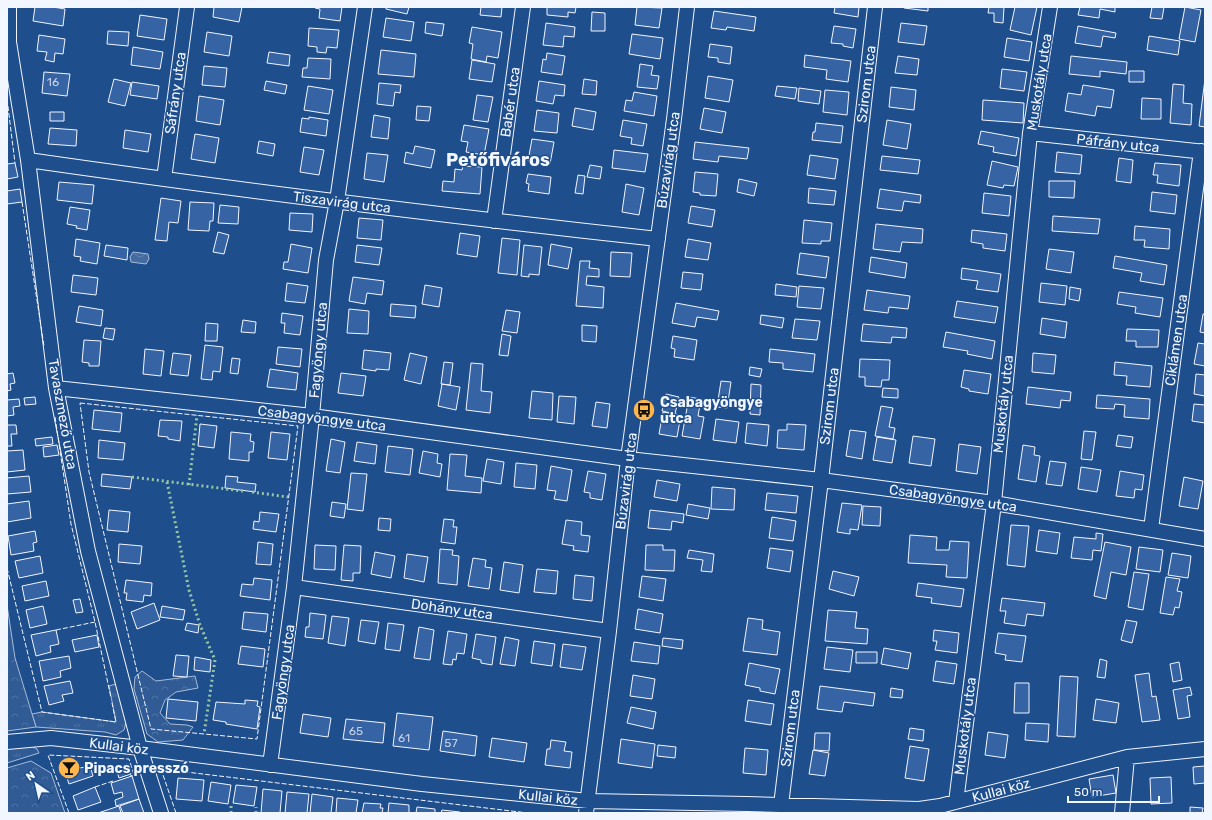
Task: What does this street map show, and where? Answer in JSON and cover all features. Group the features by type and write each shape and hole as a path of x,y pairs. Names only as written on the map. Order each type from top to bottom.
{"street":[{"name":"Tavaszmező utca","path":"9,7 9,42 28,160 56,388 88,551 140,748 162,813"},
{"name":"Sáfrány utca","path":"164,179 187,7"},
{"name":"Fagyöngy utca","path":"270,765 294,587 312,416 326,260 337,201 365,7"},
{"name":"Babér utca","path":"494,221 522,7"},
{"name":"Búzavirág utca","path":"587,807 609,631 628,459 687,7"},
{"name":"Szirom utca","path":"781,805 821,480 875,7"},
{"name":"Muskotály utca","path":"956,802 994,503 1030,133 1050,7"},
{"name":"Páfrány utca","path":"1030,133 1203,152"},
{"name":"Ciklámen utca","path":"1151,529 1203,152"},
{"name":"Tiszavirág utca","path":"28,160 494,221 658,238"},
{"name":"Csabagyöngye utca","path":"56,388 312,416 628,459 821,480 994,503 1205,539"},
{"name":"Dohány utca","path":"294,587 609,631"},
{"name":"Kullai köz","path":"7,742 51,738 422,784 587,807 747,808 781,805 919,809 940,806 1127,757 1205,749"},
{"path":"1122,813 1127,757"}],"green space":[{"path":"7,605 15,658 36,727 7,731"},
{"path":"142,671 156,681 195,676 198,688 176,692 165,700 160,713 170,724 187,725 193,727 183,740 158,742 147,734 134,689 135,677"},
{"path":"116,684 126,723 124,730 116,735 105,732 36,727 32,714 42,712 116,722 109,686"},
{"path":"29,745 37,749 39,753 7,763 7,747"},
{"path":"31,761 51,773 65,813 7,813 7,768"}],"water":[{"path":"133,252 148,254 149,259 146,264 131,262 130,257"}],"building":[{"path":"35,7 65,9 63,26 33,21"},
{"path":"214,7 242,7 239,22 213,17"},
{"path":"342,7 340,21 319,18 320,9 315,8"},
{"path":"386,7 409,7 407,14 386,9"},
{"path":"481,7 502,7 501,17 480,15"},
{"path":"547,7 576,7 575,13 568,12 568,17 547,15"},
{"path":"637,7 662,8 659,28 635,25"},
{"path":"835,7 859,7 858,17 834,13"},
{"path":"928,7 928,11 904,8"},
{"path":"989,7 1004,7 1003,23 994,22 994,13 988,13"},
{"path":"1015,7 1037,7 1031,35 1010,30"},
{"path":"1080,7 1115,7 1115,12 1100,9 1099,18 1078,15"},
{"path":"1152,7 1164,7 1162,19 1150,18"},
{"path":"1185,7 1201,10 1195,42 1179,39"},
{"path":"714,11 756,17 754,31 727,27 726,30 711,28"},
{"path":"592,12 605,13 605,31 591,31"},
{"path":"140,15 167,19 164,40 137,36"},
{"path":"386,18 414,22 411,41 383,37"},
{"path":"426,22 444,24 442,36 425,33"},
{"path":"546,23 575,27 574,37 564,36 563,47 543,45"},
{"path":"901,23 927,26 924,45 898,42"},
{"path":"834,26 856,29 853,48 843,46 843,44 831,43"},
{"path":"1078,26 1116,33 1115,38 1103,36 1101,47 1075,43"},
{"path":"472,27 502,32 498,58 487,56 486,62 471,59 473,44 469,43"},
{"path":"309,28 339,30 337,48 327,47 326,53 317,52 317,47 308,46"},
{"path":"108,31 129,32 128,46 107,44"},
{"path":"207,32 232,36 229,56 204,52"},
{"path":"632,34 663,38 660,59 629,54"},
{"path":"39,35 65,39 63,54 55,53 54,62 45,60 47,52 37,51"},
{"path":"1149,36 1180,41 1178,55 1147,50"},
{"path":"1007,38 1032,42 1029,61 1004,57"},
{"path":"710,44 732,47 730,64 718,62 718,58 708,57"},
{"path":"133,47 163,52 160,69 131,65"},
{"path":"381,50 416,54 414,77 378,74"},
{"path":"269,52 290,55 289,66 267,63"},
{"path":"547,53 565,56 562,75 541,72 543,59 546,60"},
{"path":"805,55 851,61 848,82 826,79 827,70 804,67"},
{"path":"898,56 919,59 917,75 895,73"},
{"path":"1071,56 1127,62 1126,74 1100,71 1100,77 1069,74"},
{"path":"308,58 331,59 330,79 302,77 303,68 307,68"},
{"path":"472,60 495,64 492,82 469,79"},
{"path":"640,64 653,66 651,75 659,76 657,89 637,87"},
{"path":"204,66 227,68 225,87 202,85"},
{"path":"1002,69 1027,72 1024,91 1000,88"},
{"path":"1129,71 1144,71 1144,82 1129,82"},
{"path":"44,72 70,74 67,96 42,93"},
{"path":"708,76 733,80 729,102 705,98"},
{"path":"114,79 131,83 125,106 108,102"},
{"path":"584,79 597,81 596,95 582,94"},
{"path":"1205,79 1205,127 1199,126"},
{"path":"266,81 287,85 285,94 264,90"},
{"path":"539,81 565,85 564,96 555,95 553,104 536,101"},
{"path":"132,82 159,86 157,99 130,95"},
{"path":"379,83 401,85 400,93 395,92 393,106 377,104"},
{"path":"1173,84 1184,85 1183,103 1192,104 1191,125 1170,123"},
{"path":"1083,85 1114,90 1111,108 1097,106 1095,116 1065,111 1068,93 1081,95"},
{"path":"308,86 333,90 329,114 304,110"},
{"path":"777,86 797,88 795,99 775,96"},
{"path":"891,87 916,90 914,110 889,107"},
{"path":"799,88 821,91 819,104 798,101"},
{"path":"825,90 849,92 847,115 823,112"},
{"path":"634,92 657,96 654,116 624,111 626,100 632,101"},
{"path":"477,95 493,97 488,122 473,120"},
{"path":"199,96 224,100 220,125 196,121"},
{"path":"1142,98 1161,99 1161,119 1141,119"},
{"path":"983,100 1024,103 1023,123 982,120"},
{"path":"417,106 431,107 429,121 416,120"},
{"path":"575,108 596,112 593,130 572,126"},
{"path":"704,108 726,112 722,133 700,129"},
{"path":"537,110 559,113 557,133 534,131"},
{"path":"50,112 64,112 64,121 50,121"},
{"path":"374,115 390,118 388,139 371,137"},
{"path":"309,117 328,120 326,136 300,132 302,118 309,119"},
{"path":"623,120 647,124 643,146 631,144 632,138 620,136"},
{"path":"887,120 911,124 907,149 883,145"},
{"path":"816,123 843,126 841,143 812,140"},
{"path":"464,125 489,129 484,155 466,152 468,142 461,141"},
{"path":"50,128 77,130 76,146 48,144"},
{"path":"125,130 151,134 148,152 123,148"},
{"path":"981,131 1019,138 1016,156 993,152 994,147 978,144"},
{"path":"195,134 219,138 215,163 191,159"},
{"path":"532,139 554,142 550,164 528,161"},
{"path":"259,141 275,144 273,156 257,153"},
{"path":"695,142 749,148 747,159 719,156 718,162 693,159"},
{"path":"415,146 435,150 431,168 404,163 406,152 413,154"},
{"path":"304,147 324,150 319,175 300,172"},
{"path":"614,150 648,154 645,172 612,168"},
{"path":"1057,152 1082,155 1080,174 1055,172"},
{"path":"367,153 388,155 384,182 364,179"},
{"path":"810,155 838,159 835,179 807,175"},
{"path":"882,156 920,160 918,174 880,170"},
{"path":"1119,158 1133,160 1131,183 1116,181"},
{"path":"992,161 1018,167 1014,186 1004,185 1003,188 987,185"},
{"path":"15,163 18,177 7,179 7,164"},
{"path":"1155,163 1181,165 1179,186 1157,183 1158,175 1153,175"},
{"path":"590,165 602,167 600,179 587,177"},
{"path":"463,166 482,167 480,194 442,191 443,181 454,182 455,169 462,170"},
{"path":"695,172 718,174 716,196 700,195 700,193 693,192"},
{"path":"528,174 551,177 549,194 528,191 529,184 526,183"},
{"path":"578,175 585,176 583,194 575,193"},
{"path":"739,179 757,183 754,196 737,192"},
{"path":"1049,181 1075,181 1074,198 1049,197"},
{"path":"59,182 94,185 92,204 57,200"},
{"path":"626,184 644,188 639,215 622,212"},
{"path":"809,188 836,191 834,205 808,203"},
{"path":"20,189 22,202 7,204 7,191"},
{"path":"880,189 921,195 920,203 904,201 902,211 877,208"},
{"path":"1152,192 1177,195 1175,214 1150,211"},
{"path":"984,193 1011,196 1009,216 982,213"},
{"path":"161,198 181,201 178,223 169,222 167,241 155,240"},
{"path":"190,202 214,203 213,221 210,221 209,231 188,230"},
{"path":"220,205 239,207 238,224 218,223"},
{"path":"691,206 715,210 712,227 688,223"},
{"path":"70,207 90,210 87,230 76,228 77,226 67,224"},
{"path":"290,213 313,214 312,232 289,230"},
{"path":"1053,216 1100,219 1098,234 1052,231"},
{"path":"359,218 383,220 381,240 357,238"},
{"path":"804,220 832,223 830,241 821,241 821,244 802,243"},
{"path":"876,224 923,229 922,243 902,242 900,252 873,249"},
{"path":"1135,226 1170,229 1169,249 1144,247 1145,240 1134,240"},
{"path":"972,230 1007,234 1005,251 983,248 983,244 971,242"},
{"path":"218,232 229,235 224,254 213,252"},
{"path":"460,233 480,236 477,257 457,254"},
{"path":"502,238 520,240 517,275 498,273"},
{"path":"76,239 100,243 97,264 80,261 81,257 74,256"},
{"path":"688,239 711,243 708,260 685,257"},
{"path":"291,244 312,248 308,273 283,269 284,262 288,262"},
{"path":"551,244 572,248 568,269 548,265"},
{"path":"106,245 128,248 127,260 104,256"},
{"path":"357,245 382,248 379,265 355,262"},
{"path":"524,245 542,247 539,275 529,274 529,277 521,276"},
{"path":"1049,249 1074,252 1071,273 1046,269"},
{"path":"611,252 632,253 630,277 610,276"},
{"path":"800,253 829,257 826,278 797,274"},
{"path":"1115,256 1167,265 1164,285 1140,281 1142,273 1113,268"},
{"path":"871,257 907,263 905,278 869,272"},
{"path":"580,261 590,261 589,268 599,269 599,277 587,276 586,285 604,287 603,308 576,306"},
{"path":"962,268 1001,274 998,292 976,289 978,281 961,279"},
{"path":"683,272 703,274 701,290 681,288"},
{"path":"73,275 98,278 96,295 71,292"},
{"path":"353,277 384,281 382,295 367,293 365,304 349,301"},
{"path":"287,283 308,286 305,303 285,301"},
{"path":"1041,283 1067,286 1065,305 1039,302"},
{"path":"776,284 797,287 796,297 775,295"},
{"path":"425,285 442,288 439,307 422,304"},
{"path":"799,286 824,288 821,309 797,307"},
{"path":"1070,287 1081,289 1079,301 1069,299"},
{"path":"867,290 910,296 908,309 889,307 888,313 864,310"},
{"path":"1119,292 1163,298 1160,317 1135,313 1136,307 1117,304"},
{"path":"957,301 998,307 995,323 954,317"},
{"path":"676,303 719,311 717,320 697,317 695,327 672,323"},
{"path":"391,304 416,306 415,318 390,316"},
{"path":"79,306 103,310 101,326 76,322"},
{"path":"349,309 369,311 368,334 347,333"},
{"path":"506,310 520,312 517,333 502,331"},
{"path":"282,313 303,316 300,335 284,333 285,323 281,323"},
{"path":"1203,314 1205,314 1205,333 1200,332"},
{"path":"761,315 784,318 782,328 760,324"},
{"path":"1042,318 1067,322 1065,338 1040,334"},
{"path":"795,319 820,321 817,340 792,338"},
{"path":"243,320 256,322 255,333 241,332"},
{"path":"206,323 218,324 217,341 205,341"},
{"path":"863,324 907,328 906,338 892,337 891,343 861,341"},
{"path":"582,325 597,326 596,342 582,341"},
{"path":"105,328 115,329 113,340 103,338"},
{"path":"1127,329 1159,330 1158,347 1136,347 1136,341 1126,341"},
{"path":"946,332 995,341 992,359 967,354 968,351 943,347"},
{"path":"502,334 511,336 508,356 499,355"},
{"path":"673,336 697,340 694,360 674,357 675,349 671,348"},
{"path":"84,340 101,341 99,366 89,366 89,363 82,362"},
{"path":"1198,343 1205,344 1205,366 1194,364"},
{"path":"205,345 223,347 220,372 213,371 212,380 201,379"},
{"path":"278,347 302,349 300,367 276,364"},
{"path":"145,349 164,351 161,376 143,374"},
{"path":"770,349 815,354 813,372 783,369 783,363 769,362"},
{"path":"364,350 391,353 389,370 376,369 376,371 362,369"},
{"path":"173,353 191,355 188,376 170,374"},
{"path":"410,353 427,357 421,384 404,380"},
{"path":"1033,353 1056,355 1054,374 1032,372"},
{"path":"232,358 240,359 238,374 230,373"},
{"path":"860,359 890,360 889,380 882,380 881,387 865,386 865,377 859,377"},
{"path":"444,362 453,363 450,385 441,384"},
{"path":"1115,362 1152,366 1150,387 1126,385 1127,376 1114,375"},
{"path":"471,363 483,364 481,391 492,392 490,413 466,410"},
{"path":"750,367 762,369 760,377 749,375"},
{"path":"270,369 298,373 296,390 267,387"},
{"path":"964,370 991,374 988,394 969,391 969,389 961,387"},
{"path":"13,373 15,383 10,384 11,390 7,391 7,374"},
{"path":"341,373 366,376 363,396 338,393"},
{"path":"1196,374 1205,375 1205,396 1194,394"},
{"path":"721,381 731,382 727,408 717,407"},
{"path":"442,384 460,387 456,410 438,406"},
{"path":"751,384 761,385 760,415 750,414"},
{"path":"1028,387 1071,392 1070,401 1061,400 1060,408 1026,404"},
{"path":"883,388 898,389 898,398 882,397"},
{"path":"532,391 553,393 552,420 529,418"},
{"path":"666,394 679,397 675,414 662,411"},
{"path":"1097,395 1150,399 1149,419 1124,417 1125,405 1115,404 1114,409 1096,408"},
{"path":"559,396 576,397 574,424 557,422"},
{"path":"35,397 36,404 25,405 24,398"},
{"path":"689,397 701,399 698,416 704,417 700,439 682,436"},
{"path":"19,399 20,406 13,407 14,415 7,416 7,400"},
{"path":"596,402 610,404 607,428 592,426"},
{"path":"1194,404 1205,405 1205,423 1192,421"},
{"path":"881,406 893,408 889,427 895,428 893,439 875,436"},
{"path":"94,410 122,413 120,432 92,429"},
{"path":"663,412 681,415 677,437 659,434"},
{"path":"716,419 739,422 736,443 713,440"},
{"path":"160,420 182,421 180,441 168,439 168,437 158,436"},
{"path":"747,423 769,425 767,446 745,443"},
{"path":"200,424 217,426 214,448 198,446"},
{"path":"787,424 806,425 804,450 777,448 778,430 787,430"},
{"path":"7,425 16,425 17,434 11,434 12,446 7,446"},
{"path":"850,430 866,432 862,459 846,456"},
{"path":"1084,431 1096,432 1092,460 1081,459"},
{"path":"231,432 251,434 250,441 254,442 253,452 249,452 249,461 229,459"},
{"path":"271,432 290,434 287,460 268,458"},
{"path":"1118,435 1133,437 1131,448 1116,446"},
{"path":"913,436 935,439 931,466 909,463"},
{"path":"52,437 53,444 36,446 35,439"},
{"path":"877,437 896,440 892,463 873,460"},
{"path":"331,439 345,442 340,473 326,471"},
{"path":"99,440 125,443 123,460 98,458"},
{"path":"357,442 377,445 375,464 354,461"},
{"path":"959,444 981,447 977,474 956,471"},
{"path":"57,445 59,455 44,457 43,447"},
{"path":"1023,445 1035,447 1034,455 1040,456 1036,482 1018,479"},
{"path":"388,446 413,449 410,475 385,472"},
{"path":"23,450 25,470 7,472 7,451"},
{"path":"423,451 438,454 437,463 442,464 440,477 419,473"},
{"path":"450,454 467,455 465,476 482,478 481,493 447,490"},
{"path":"487,459 504,462 501,484 483,481"},
{"path":"1050,461 1066,463 1062,486 1046,484"},
{"path":"516,463 537,465 535,489 514,487"},
{"path":"551,466 572,470 567,501 554,499 556,491 547,490"},
{"path":"1081,467 1101,470 1097,492 1078,489"},
{"path":"588,471 606,474 602,500 590,498 590,493 584,492"},
{"path":"1120,471 1144,475 1142,490 1135,489 1134,498 1116,496"},
{"path":"351,473 367,474 363,511 347,509"},
{"path":"102,474 132,477 130,489 101,486"},
{"path":"29,476 31,492 7,494 7,478"},
{"path":"226,476 238,477 237,482 256,484 255,492 225,488"},
{"path":"1184,477 1203,481 1198,509 1179,506"},
{"path":"657,480 680,484 677,501 654,497"},
{"path":"712,487 735,489 734,510 711,509"},
{"path":"767,493 798,496 796,513 765,510"},
{"path":"29,501 31,518 7,522 7,504"},
{"path":"332,502 346,504 344,518 330,516"},
{"path":"842,503 862,505 858,530 850,529 850,534 837,532"},
{"path":"688,504 710,508 708,519 686,515"},
{"path":"863,506 881,507 880,526 862,525"},
{"path":"109,510 130,512 128,532 107,530"},
{"path":"650,510 684,514 683,523 672,521 671,530 648,528"},
{"path":"260,512 279,514 276,532 253,529 254,521 259,522"},
{"path":"772,517 796,521 793,541 769,538"},
{"path":"379,518 391,519 390,531 378,530"},
{"path":"444,519 454,520 453,527 457,527 455,544 441,542"},
{"path":"566,520 582,522 581,535 590,536 588,552 573,550 574,546 562,544"},
{"path":"1011,525 1029,526 1025,567 1007,565"},
{"path":"1039,530 1060,533 1057,554 1036,551"},
{"path":"35,531 37,542 33,543 34,551 11,555 8,536"},
{"path":"1096,533 1103,534 1101,551 1093,550 1092,560 1071,558 1074,537 1096,539"},
{"path":"910,535 937,537 936,550 949,550 950,541 969,542 967,578 946,577 947,565 908,563"},
{"path":"258,542 273,544 271,565 256,564"},
{"path":"1105,542 1131,547 1126,575 1111,572 1106,599 1094,596"},
{"path":"119,544 142,546 140,564 118,562"},
{"path":"315,545 336,546 335,570 314,569"},
{"path":"344,545 361,546 360,573 353,573 353,581 341,580"},
{"path":"646,545 663,545 663,550 675,550 674,571 645,570"},
{"path":"1139,547 1163,550 1160,572 1136,569"},
{"path":"770,548 793,551 790,572 767,568"},
{"path":"440,549 453,550 452,555 459,556 457,585 438,583"},
{"path":"689,550 714,554 712,572 701,571 703,560 687,558"},
{"path":"375,552 395,556 391,578 371,574"},
{"path":"1172,553 1191,556 1188,578 1168,575"},
{"path":"407,554 428,557 424,582 404,578"},
{"path":"40,556 43,573 19,578 15,561"},
{"path":"473,558 486,560 485,567 492,568 489,589 468,586"},
{"path":"504,562 523,565 519,593 500,590"},
{"path":"537,569 558,571 556,594 534,592"},
{"path":"833,571 859,577 854,596 829,589"},
{"path":"1134,572 1149,574 1143,610 1128,607"},
{"path":"575,575 594,577 592,601 573,599"},
{"path":"642,576 666,579 663,601 639,597"},
{"path":"1166,577 1180,579 1177,591 1182,592 1179,608 1175,607 1173,615 1160,613"},
{"path":"254,578 272,580 270,600 240,596 242,584 253,585"},
{"path":"126,580 152,583 151,596 144,595 143,602 126,600 127,593 124,593"},
{"path":"46,581 49,596 25,601 22,586"},
{"path":"918,583 964,589 961,607 931,603 932,598 916,596"},
{"path":"1002,598 1045,603 1043,616 1027,614 1025,626 1004,623 1006,611 1000,611"},
{"path":"80,599 83,612 76,613 73,600"},
{"path":"154,603 160,620 137,629 131,612"},
{"path":"43,606 47,624 30,628 26,610"},
{"path":"162,606 185,610 183,620 160,617"},
{"path":"638,609 663,614 660,633 635,629"},
{"path":"828,610 857,612 855,628 868,629 867,644 825,641"},
{"path":"244,612 268,614 266,632 242,629"},
{"path":"310,613 326,615 323,639 305,637 306,627 309,627"},
{"path":"332,616 349,618 345,646 328,643"},
{"path":"748,618 763,620 762,629 780,632 777,655 743,651"},
{"path":"361,620 379,622 375,644 358,641"},
{"path":"1126,620 1137,622 1132,643 1121,640"},
{"path":"187,623 199,625 198,633 185,630"},
{"path":"388,623 404,625 400,651 385,649"},
{"path":"419,627 434,630 430,660 414,658"},
{"path":"56,630 59,644 50,646 51,652 36,656 31,635"},
{"path":"934,630 959,633 957,653 935,650 937,641 933,641"},
{"path":"448,631 467,634 464,654 457,653 456,660 453,659 452,665 443,664"},
{"path":"998,633 1026,636 1022,662 1005,660 1006,655 995,653"},
{"path":"476,634 496,637 492,665 481,663 481,660 472,658"},
{"path":"97,635 99,647 75,652 72,640"},
{"path":"505,637 519,640 515,666 500,664"},
{"path":"663,638 683,640 682,649 662,646"},
{"path":"534,641 555,644 552,666 531,663"},
{"path":"634,642 660,646 658,664 631,661"},
{"path":"563,644 586,647 582,670 560,667"},
{"path":"241,646 265,649 263,667 238,664"},
{"path":"827,647 853,650 850,672 824,669"},
{"path":"884,648 911,653 908,669 881,664"},
{"path":"856,652 877,652 877,663 856,663"},
{"path":"176,655 189,656 187,677 173,676"},
{"path":"69,656 71,668 60,671 61,677 43,681 39,661"},
{"path":"195,657 211,660 210,672 194,670"},
{"path":"1100,659 1107,661 1105,678 1097,677"},
{"path":"936,661 957,664 954,684 933,681"},
{"path":"1179,662 1182,680 1173,682 1170,664"},
{"path":"749,663 780,669 775,694 760,691 760,688 745,685"},
{"path":"1149,673 1152,697 1156,696 1160,720 1142,722 1135,675"},
{"path":"633,675 655,679 652,699 630,696"},
{"path":"1060,676 1078,677 1075,737 1057,736"},
{"path":"70,681 73,693 62,695 64,701 49,705 44,686"},
{"path":"1015,683 1029,683 1029,713 1014,713"},
{"path":"820,686 875,693 873,706 844,702 842,712 817,709"},
{"path":"1190,687 1192,695 1187,696 1190,717 1178,719 1173,690"},
{"path":"891,688 903,690 902,698 890,697"},
{"path":"168,699 198,702 196,721 166,718"},
{"path":"1096,699 1119,703 1116,723 1093,720"},
{"path":"245,700 258,701 257,706 260,707 257,729 226,724 226,722 213,720 216,702 245,704"},
{"path":"748,700 774,704 771,725 745,721"},
{"path":"631,707 656,712 653,729 627,723"},
{"path":"397,713 433,717 429,750 393,746"},
{"path":"303,714 331,718 328,737 300,733"},
{"path":"346,719 385,723 383,743 343,739"},
{"path":"1026,723 1049,724 1048,742 1025,740"},
{"path":"910,728 924,730 923,741 908,739"},
{"path":"443,731 477,736 475,756 440,751"},
{"path":"988,732 1008,735 1005,758 985,755"},
{"path":"815,733 830,733 829,751 814,750"},
{"path":"492,738 527,743 524,762 489,757"},
{"path":"621,739 655,744 652,768 618,763"},
{"path":"551,740 566,742 564,751 572,752 570,768 545,765 547,749 550,749"},
{"path":"658,745 676,747 675,758 657,756"},
{"path":"910,746 929,749 924,781 905,778"},
{"path":"745,748 768,750 766,775 743,773"},
{"path":"813,750 829,753 825,776 809,774"},
{"path":"78,762 80,768 85,767 86,771 91,769 93,776 69,784 63,766"},
{"path":"127,764 131,774 119,778 116,768"},
{"path":"1205,766 1205,783 1194,784 1193,767"},
{"path":"1113,775 1116,793 1092,797 1089,779"},
{"path":"132,776 139,799 116,806 115,800 123,797 122,792 114,794 111,783"},
{"path":"1171,777 1172,803 1151,804 1150,778"},
{"path":"178,778 204,780 202,801 176,799"},
{"path":"211,782 231,785 228,804 208,801"},
{"path":"236,785 257,787 254,806 233,803"},
{"path":"95,787 101,802 78,810 73,796"},
{"path":"263,789 282,791 280,813 261,813"},
{"path":"287,792 309,794 307,813 285,813"},
{"path":"312,794 333,797 331,813 310,813"},
{"path":"337,798 358,800 356,813 336,813"},
{"path":"139,799 144,813 123,813 120,806"},
{"path":"364,803 381,804 380,808 383,808 382,813 362,813"},
{"path":"389,803 409,805 409,813 388,813"},
{"path":"119,806 121,813 98,813"},
{"path":"417,807 435,809 435,813 416,813"},
{"path":"1190,807 1203,808 1202,813 1190,813"},
{"path":"442,810 460,812 460,813 441,813"}],"hedge":[{"path":"189,485 197,415"},
{"path":"132,477 243,491"},
{"path":"167,482 189,590 200,625 215,660 204,734"},
{"path":"252,492 288,497"},
{"path":"231,805 231,813"},
{"path":"256,807 256,813"}],"fence":[{"path":"7,99 15,163"},
{"path":"22,202 44,346"},
{"path":"80,403 298,426 257,739 151,729 89,472 80,403"},
{"path":"55,417 71,524 95,622 111,698"},
{"path":"7,568 42,712 116,722 112,703"},
{"path":"56,630 95,622"},
{"path":"69,813 48,755 129,759 134,775 130,776"},
{"path":"176,813 161,769 528,813"},
{"path":"95,787 113,781"}],"place":[{"name":"Csabagyöngye utca","path":"644,410"},
{"name":"Pipacs presszó","path":"69,768"}],"district":[{"name":"Petőfiváros","path":"498,160"}]}
